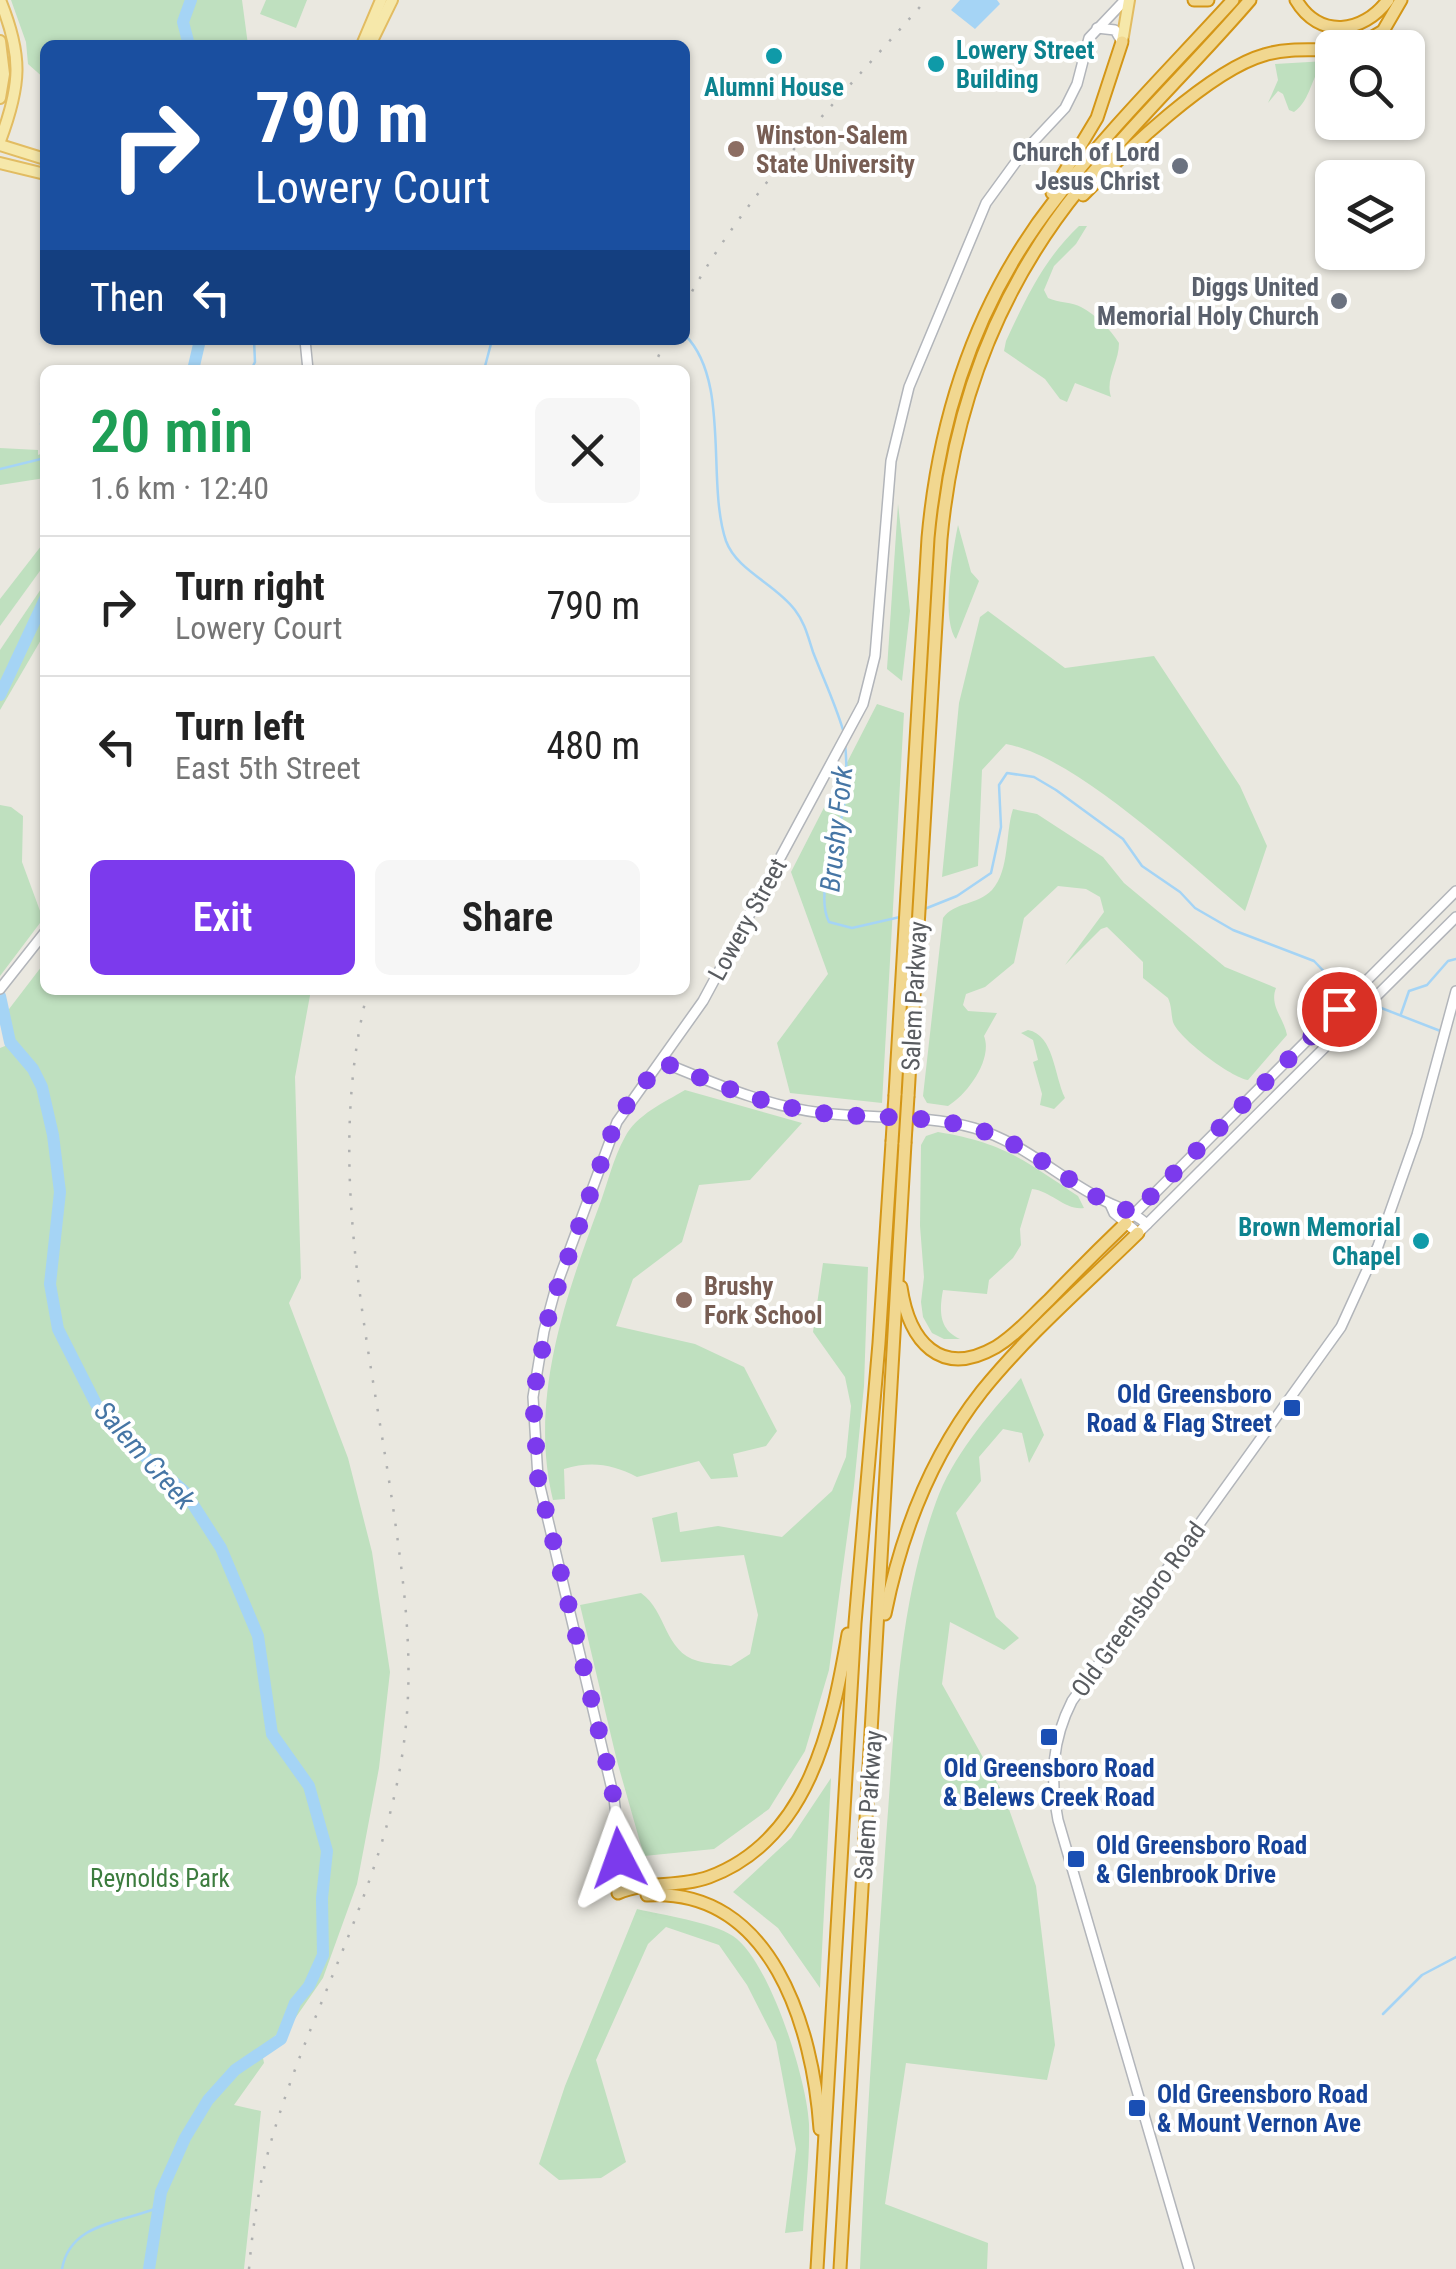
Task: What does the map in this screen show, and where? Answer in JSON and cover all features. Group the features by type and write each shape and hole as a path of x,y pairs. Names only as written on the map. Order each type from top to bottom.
{"highway":[{"path":"1194,0 1208,0"},
{"name":"Salem Parkway","path":"902,1095 903,960 927,551 938,461 965,361 997,290 1023,245 1085,162 1232,0"},
{"name":"Salem Parkway","path":"816,2269 858,1571 916,956 940,552 950,463 969,389 987,341 1014,284 1048,230 1103,160 1250,0"},
{"path":"1296,0 1315,21 1343,28 1368,21 1388,0"},
{"path":"1384,30 1402,0"},
{"path":"1023,245 1097,118 1122,42"},
{"path":"1048,230 1113,166 1222,75 1254,58 1276,52 1315,51"},
{"name":"Salem Parkway","path":"840,2269 878,1653 898,1265 899,1143"},
{"path":"898,1265 906,1314 919,1340 938,1354 953,1358 970,1356 1010,1337 1130,1218"},
{"path":"878,1653 903,1541 928,1478 953,1434 998,1373 1142,1228"},
{"path":"618,1893 629,1888 684,1884 722,1871 754,1851 787,1817 814,1770 830,1722 858,1571"},
{"path":"618,1893 676,1895 708,1903 738,1921 764,1949 785,1987 808,2052 819,2110 823,2168"}],"main road":[{"path":"0,0 16,44 18,74 0,143 40,157"},
{"path":"364,40 382,0"},
{"path":"372,40 392,0"},
{"path":"1122,42 1127,0"},
{"path":"0,41 4,64 0,98"},
{"path":"0,163 40,173"}],"street":[{"name":"Lowery Street","path":"618,1893 619,1842 614,1798 538,1478 533,1397 538,1356 553,1298 612,1132 628,1103 662,1062 703,1001 856,718 873,668 891,461 910,387 986,203 1024,151 1065,108 1087,43 1127,0"},
{"path":"1097,28 1114,30 1122,42"},
{"path":"1130,1218 1456,891"},
{"path":"662,1062 783,1106 933,1120 985,1132 1023,1148 1142,1228 1456,917"},
{"path":"3,986 40,938"},
{"name":"Old Greensboro Road","path":"1189,2269 1058,1820 1052,1789 1054,1750 1072,1701 1341,1327 1378,1246 1417,1135 1456,991"}],"green space":[{"path":"11,0 242,0 247,40 40,40 40,75 28,64 26,42"},
{"path":"266,0 307,0 296,28 260,14"},
{"path":"1315,62 1315,77 1294,112 1278,91 1268,103 1278,80 1275,64"},
{"path":"1079,226 1087,226 1054,266 1044,290 1048,298 1078,305 1092,314 1119,343 1110,383 1111,397 1075,383 1067,402 1045,379 1004,351 1037,280"},
{"path":"0,448 38,450 40,479 0,485"},
{"path":"898,504 910,611 902,681 887,669"},
{"path":"958,525 971,572 979,581 956,639 949,600"},
{"path":"40,547 40,571 0,626 0,599"},
{"path":"40,590 40,642 0,710 0,650"},
{"path":"988,611 1065,668 1154,656 1240,786 1267,846 1245,911 1097,790 1034,753 1006,744 982,770 978,866 942,877 959,703 980,617"},
{"path":"877,704 904,713 882,1103 790,1093 777,1043 828,974 791,872"},
{"path":"0,805 23,816 22,862 40,911 40,923 0,976"},
{"path":"1013,809 1037,814 1103,857 1124,883 1225,967 1276,988 1276,1006 1287,1035 1248,1080 1219,1065 1185,1038 1173,1022 1168,998 1143,978 1143,962 1107,927 1065,965 1104,912 1100,897 1086,889 1058,886 1024,918 1014,963 985,987 966,994 963,1005 968,1011 997,1013 984,1036 985,1055 977,1075 948,1106 927,1103 923,1096 943,918 953,909 986,895 998,882"},
{"name":"Reynolds Park","path":"40,969 40,995 310,995 295,1077 301,1278 289,1303 348,1458 372,1552 390,1672 379,1768 357,1884 323,1978 294,2020 261,2048 264,2063 234,2105 261,2111 244,2269 0,2269 0,1048 5,1046 6,1013"},
{"path":"1021,1033 1037,1033 1052,1057 1065,1098 1054,1109 1040,1105 1042,1094 1033,1062 1038,1060 1033,1040"},
{"path":"685,1090 802,1123 750,1180 699,1185 682,1242 633,1279 616,1326 695,1344 744,1367 777,1431 766,1446 733,1454 738,1477 711,1479 699,1461 637,1477 610,1467 583,1465 564,1469 565,1499 553,1500 545,1426 548,1389 573,1280 625,1137 644,1116"},
{"path":"938,1132 1012,1155 1078,1196 1084,1208 1071,1207 1032,1189 1020,1229 1021,1245 989,1280 987,1294 943,1290 944,1325 960,1339 944,1339 932,1333 923,1317 921,1302 921,1145 926,1136"},
{"path":"823,1263 868,1267 864,1386 829,1670 805,1751 769,1809 714,1849 644,1856 580,1605 641,1593 656,1610 678,1649 687,1656 731,1666 750,1654 758,1615 744,1555 661,1562 652,1518 677,1512 680,1532 718,1526 782,1537 832,1491 846,1457 851,1406 845,1377 813,1332"},
{"path":"1021,1378 1044,1435 1029,1463 1022,1433 1003,1429 979,1457 981,1481 956,1513 996,1617 1019,1638 1004,1650 950,1622 942,1684 1004,1795 1036,1886 1055,2045 1047,2080 906,2063 885,2204 988,2243 987,2269 860,2269 886,1838 905,1626 923,1543 943,1485 973,1436"},
{"path":"831,1778 820,1988 778,1928 733,1892 791,1838"},
{"path":"637,1909 700,1923 733,1936 747,1949 773,1995 794,2052 807,2104 809,2151 803,2231 785,2233 796,2149 776,2042 747,1985 719,1945 666,1927 648,1944 596,2060 626,2162 601,2178 559,2180 539,2164 565,2086"}],"water":[{"path":"960,0 997,0 1000,4 975,29 951,10"}],"waterway":[{"name":"Salem Creek","path":"188,40 183,22 191,0"},
{"name":"Brushy Fork","path":"690,342 708,378 713,405 720,517 726,541 739,561 798,615 843,730"},
{"name":"Salem Creek","path":"194,365 199,345"},
{"name":"Brushy Fork","path":"254,345 254,365"},
{"name":"Brushy Fork","path":"485,365 491,345"},
{"path":"0,469 40,459"},
{"name":"Salem Creek","path":"0,695 40,610"},
{"name":"Brushy Fork","path":"845,743 844,806 826,880 825,910 829,922 852,928 900,917"},
{"name":"Brushy Fork","path":"922,910 957,896 991,873 1001,827 999,785 1007,773 1034,777 1123,839 1142,866 1180,892 1195,908 1233,930 1314,961 1351,993"},
{"path":"1401,1014 1409,991 1427,985 1448,961 1456,959"},
{"name":"Salem Creek","path":"0,996 10,1042 33,1069 42,1087 53,1135 60,1192 50,1284 58,1329 96,1404 134,1447 185,1492 221,1548 258,1636 272,1734 309,1786 327,1851 322,1898 323,1955 309,1986 295,2003 281,2039 235,2070 208,2100 185,2138 161,2192 149,2269"},
{"name":"Brushy Fork","path":"1371,1004 1443,1032"},
{"path":"1383,2014 1422,1975 1456,1957"},
{"path":"62,2269 67,2254 86,2233 157,2208"}],"railway":[{"path":"690,296 766,183 926,0"},
{"path":"654,365 664,345"},
{"path":"249,2269 265,2164 300,2056 381,1845 396,1790 408,1705 404,1592 363,1313 350,1184 355,1055 367,995"}],"place":[{"name":"Alumni House","path":"774,56"},
{"name":"Lowery Street Building","path":"936,64"},
{"name":"Winston-Salem State University","path":"736,149"},
{"name":"Church of Lord Jesus Christ","path":"1180,166"},
{"name":"Diggs United Memorial Holy Church","path":"1339,301"},
{"name":"Brown Memorial Chapel","path":"1421,1241"},
{"name":"Brushy Fork School","path":"684,1300"},
{"name":"Old Greensboro Road & Flag Street","path":"1292,1408"},
{"name":"Old Greensboro Road & Belews Creek Road","path":"1049,1737"},
{"name":"Old Greensboro Road & Glenbrook Drive","path":"1076,1859"},
{"name":"Old Greensboro Road & Mount Vernon Ave","path":"1137,2108"}],"route":[{"path":"619,1858 610,1777 538,1478 533,1397 538,1356 556,1287 612,1132 628,1103 662,1062 783,1106 933,1120 985,1132 1023,1148 1110,1204 1134,1213 1339,1009"}]}
